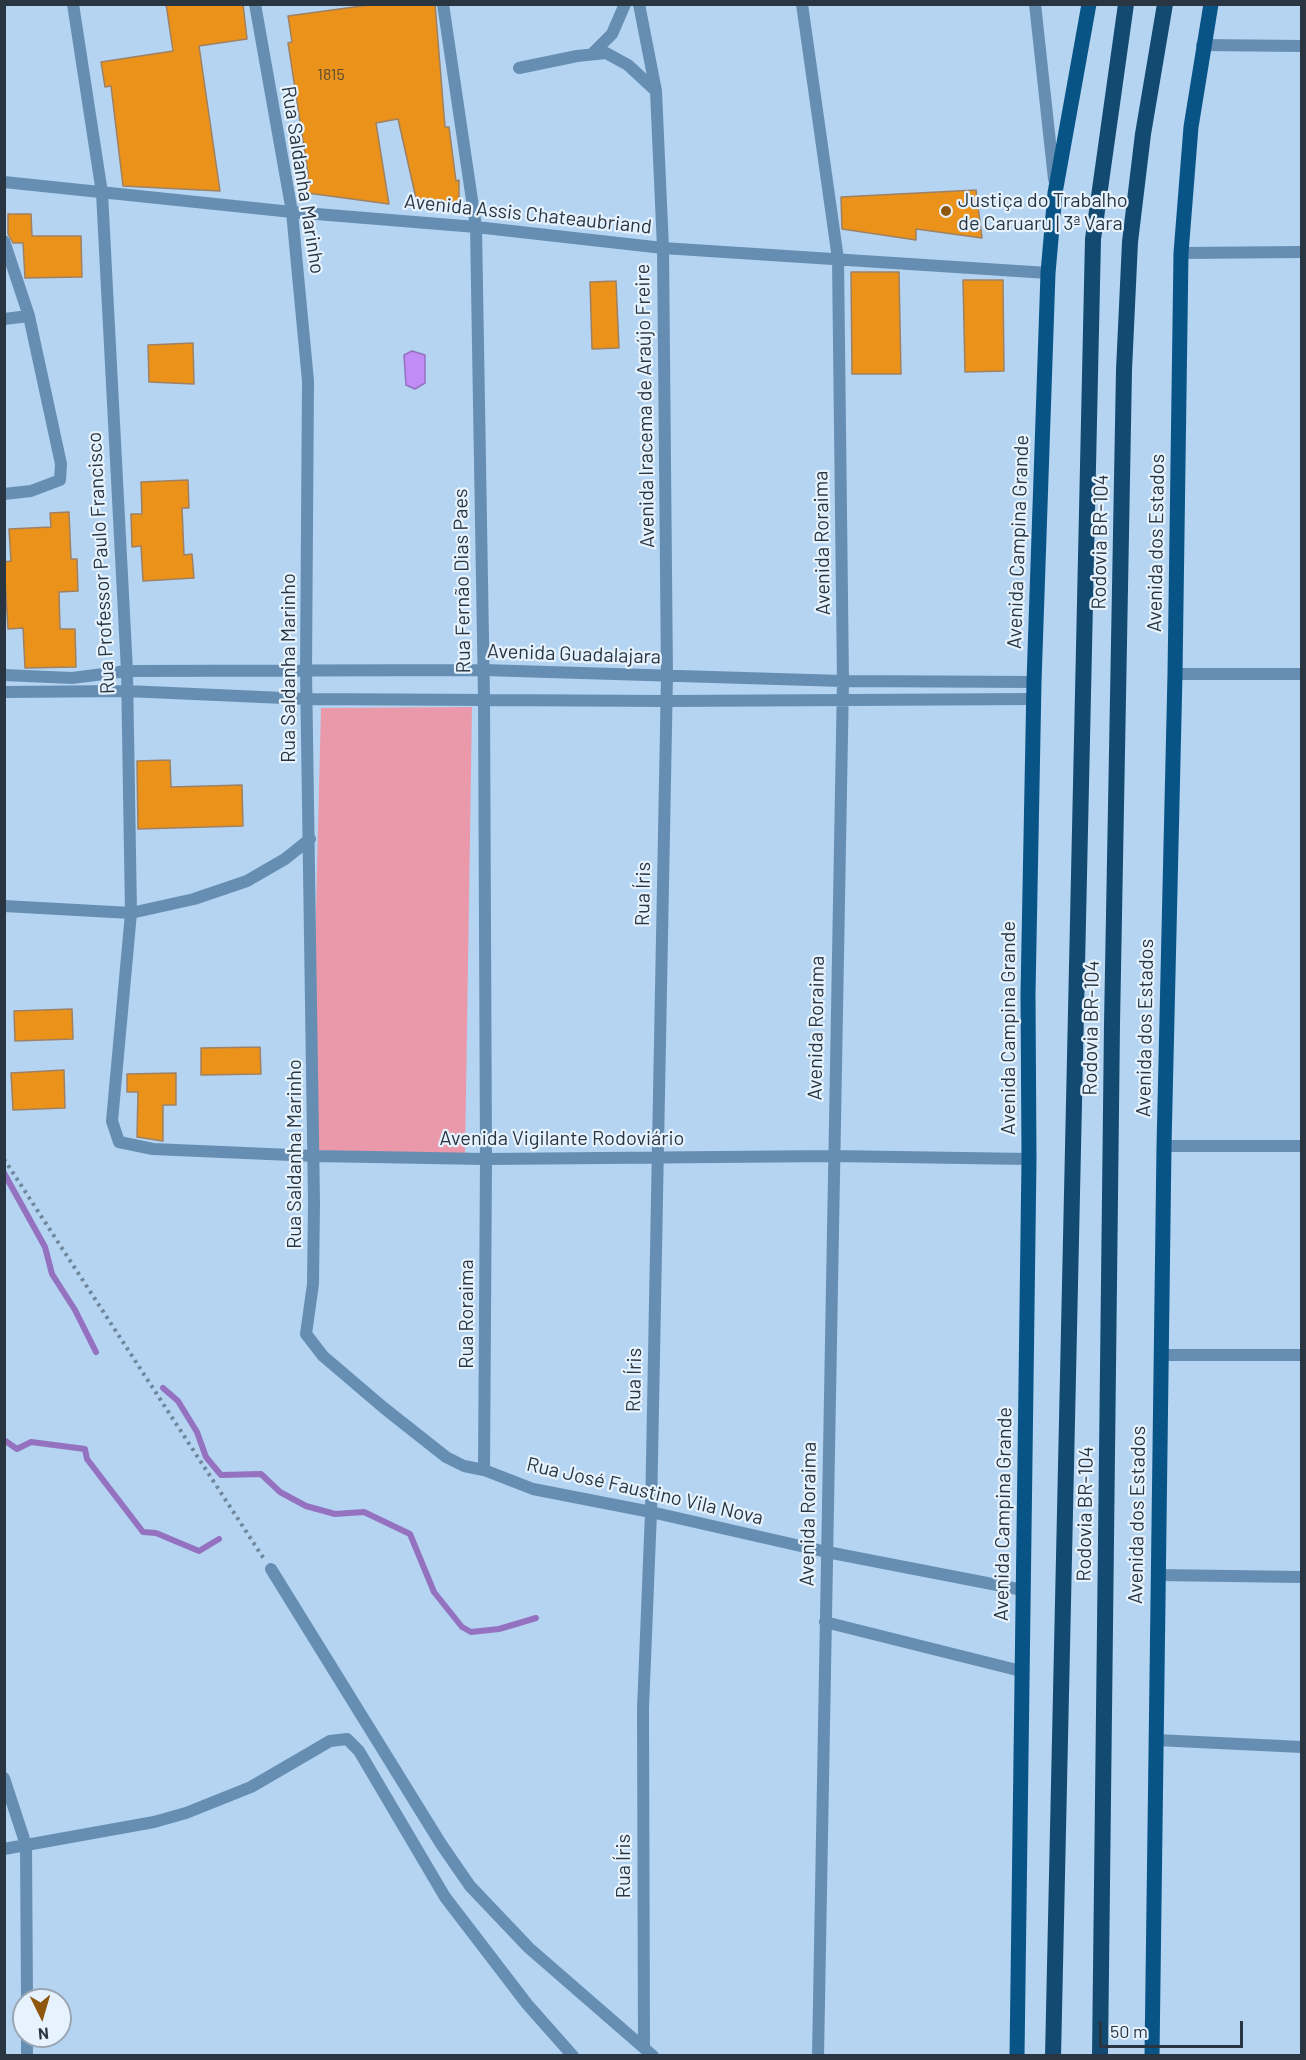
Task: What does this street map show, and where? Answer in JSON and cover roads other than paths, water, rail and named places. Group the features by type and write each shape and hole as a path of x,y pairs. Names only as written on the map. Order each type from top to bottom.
{"highway":[{"name":"Rodovia BR-104","path":"1053,2055 1092,263 1107,127 1126,4"},
{"name":"Rodovia BR-104","path":"1100,2055 1112,1012 1124,370 1130,242 1143,134 1165,4"}],"main road":[{"name":"Avenida Campina Grande","path":"1017,2055 1029,1159 1028,994 1034,682 1048,273 1055,194 1089,4"},
{"name":"Avenida dos Estados","path":"1152,2055 1157,1575 1175,674 1180,253 1191,127 1202,45 1211,4"}],"street":[{"name":"Rua Professor Paulo Francisco","path":"73,4 102,193 128,671 131,913 112,1121"},
{"name":"Rua Saldanha Marinho","path":"255,4 292,212 308,381 306,699 314,1156 313,1284 306,1334"},
{"name":"Rua Fernão Dias Paes","path":"443,4 476,226 484,698 486,1159"},
{"path":"592,54 612,34 625,4"},
{"name":"Avenida Iracema de Araújo Freire","path":"639,4 656,91 663,248 667,701"},
{"name":"Avenida Roraima","path":"802,4 838,259 843,681 818,2055"},
{"path":"1035,4 1055,194"},
{"path":"1202,45 1302,46"},
{"path":"519,68 606,53 628,65 656,91"},
{"name":"Avenida Assis Chateaubriand","path":"4,182 292,212 476,226 663,248 1048,273"},
{"path":"4,241 29,316 59,452 60,480 40,488 4,494"},
{"path":"1180,253 1302,252"},
{"path":"4,320 29,316"},
{"name":"Avenida Guadalajara","path":"4,675 72,678 128,671 483,670 843,681 1034,682"},
{"path":"1175,674 1302,674"},
{"path":"4,692 127,691 306,699 484,698 667,701 1034,699"},
{"name":"Rua Íris","path":"648,2052 643,1709 651,1512 667,701"},
{"path":"4,906 131,913 194,899 247,881 285,858 309,839"},
{"name":"Avenida Vigilante Rodoviário","path":"112,1121 119,1142 130,1146 314,1156 486,1159 833,1156 1029,1159"},
{"path":"1164,1146 1302,1146"},
{"name":"Rua Roraima","path":"484,1470 486,1159"},
{"name":"Rua José Faustino Vila Nova","path":"306,1334 323,1356 433,1448 454,1462 484,1470 533,1489 651,1512 827,1552 1023,1590"},
{"path":"1161,1355 1302,1355"},
{"path":"271,1569 441,1844 470,1886 529,1948 648,2052"},
{"path":"1157,1575 1302,1577"},
{"path":"825,1622 1021,1671"},
{"path":"4,1849 186,1813 251,1787 330,1740 347,1739 359,1751 445,1897 527,2004 573,2055"},
{"path":"1156,1740 1302,1747"},
{"path":"4,1778 26,1845 27,1988"}],"waterway":[{"path":"4,1173 45,1247 52,1274 75,1310 96,1352"},
{"path":"163,1388 178,1401 197,1432 206,1457 221,1475 261,1474 280,1492 306,1506 335,1514 364,1512 410,1534 434,1592 462,1627 471,1632 499,1629 536,1618"},
{"path":"4,1440 17,1449 31,1442 85,1449 87,1459 143,1532 156,1533 199,1551 219,1539"}],"place":[{"name":"Justiça do Trabalho de Caruaru | 3ª Vara","path":"946,211"}]}
